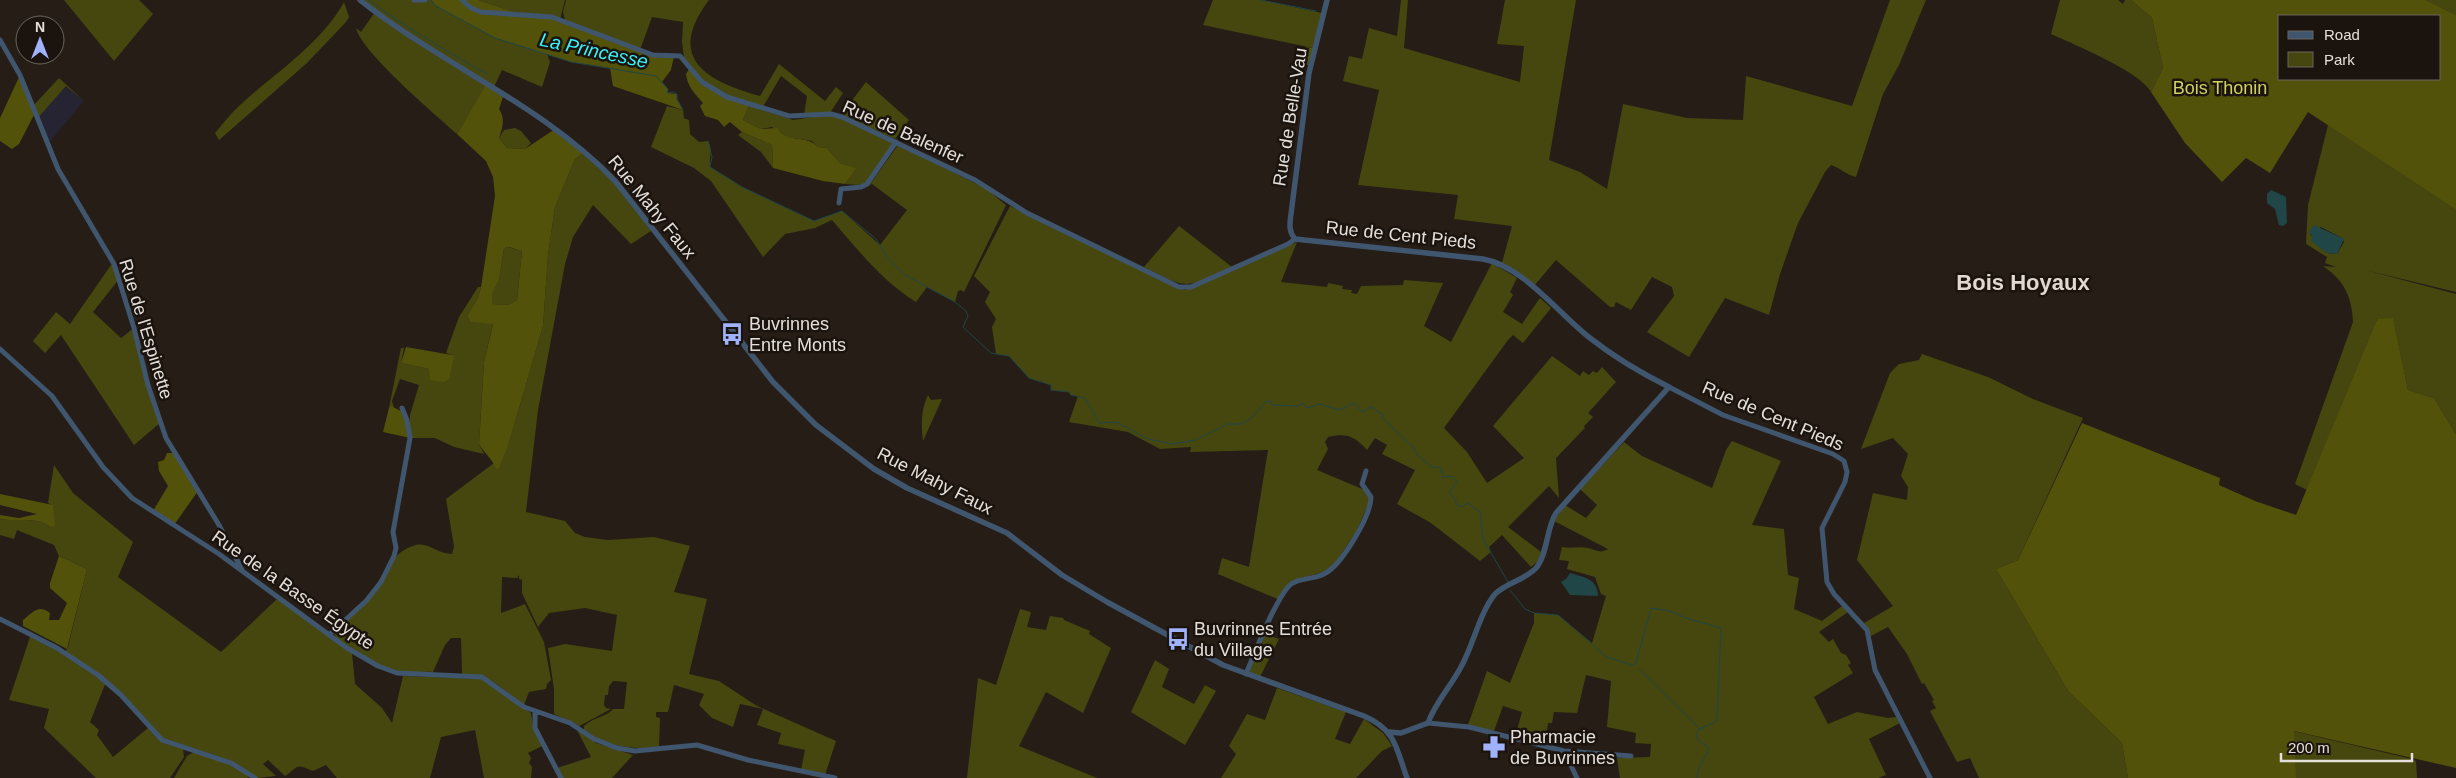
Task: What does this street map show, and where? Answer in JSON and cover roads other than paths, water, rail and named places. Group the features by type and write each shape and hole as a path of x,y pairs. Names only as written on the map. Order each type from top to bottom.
{"street":[{"name":"Rue Mahy Faux","path":"360,0 397,27 494,87 594,160 616,182 773,382 801,411 845,448 898,483 1007,533 1062,575 1204,656 1246,674 1364,716 1380,724 1389,732"},
{"path":"414,0 424,0"},
{"name":"Rue de Balenfer","path":"462,0 471,8 481,12 552,17 653,55 678,56 702,82 727,97 789,116 837,115 975,180 1027,213 1180,287 1191,287 1288,244 1295,239"},
{"name":"Rue de Belle-Vau","path":"1295,239 1290,233 1291,214 1309,72 1327,0"},
{"name":"Rue de l'Espinette","path":"0,40 20,75 58,169 115,266 148,385 166,438 219,525 242,570"},
{"path":"839,204 841,189 861,187 867,184 896,142"},
{"name":"Rue de Cent Pieds","path":"1295,239 1483,259 1500,264 1534,288 1592,340 1625,363 1723,415 1833,454 1844,461 1847,468 1846,478 1822,528 1827,582 1834,594 1866,630 1875,670 1930,778"},
{"name":"Rue de la Basse Égypte","path":"0,349 52,396 103,467 122,489 242,570 328,635 361,657 397,673 482,677 514,701 535,712 570,723 594,739 623,750 640,751 697,745 748,760 835,778"},
{"path":"1428,723 1432,713 1462,666 1494,596 1505,586 1530,573 1537,566 1549,528 1556,513 1626,437 1668,387"},
{"path":"328,635 366,601 387,573 394,556 396,548 394,527 410,438 407,420 402,408"},
{"path":"1246,674 1261,638 1286,590 1298,581 1318,577 1328,572 1340,559 1362,523 1372,502 1370,493 1362,484 1366,471"},
{"path":"0,619 57,648 98,675 121,696 162,740 231,763 255,778"},
{"path":"535,712 535,728 561,778"},
{"path":"1407,778 1389,732 1401,733 1428,723 1469,727 1564,751 1631,756"},
{"path":"1564,751 1577,778"}],"water":[{"path":"2271,190 2286,197 2287,223 2283,226 2279,225 2275,209 2267,203 2267,194"},
{"path":"2314,225 2344,239 2337,254 2327,253 2311,241 2312,236 2309,232"},
{"path":"1570,573 1593,582 1598,596 1570,595 1561,582"}],"waterway":[{"path":"369,0 412,30 487,74"},
{"name":"La Princesse","path":"431,0 436,6 495,38 571,62 656,76 668,89 667,93 673,92 677,94 677,99 683,110"},
{"path":"1261,0 1316,11"},
{"name":"La Princesse","path":"708,141 712,157 710,167 742,187 814,221 842,211 876,239 887,257 905,275 955,302 966,311 968,316 963,327 991,353 1009,356 1029,378 1051,385 1051,390 1069,392 1071,395 1085,398 1099,423 1116,422 1148,439 1173,444 1195,440 1228,424 1242,424 1253,417 1265,402 1270,401 1272,405 1298,406 1303,403 1307,408 1319,404 1340,410 1354,403 1362,412 1371,407 1384,415 1382,417 1414,448 1417,455 1432,467 1441,468 1443,477 1452,476 1457,482 1449,493 1456,500 1456,504 1461,507 1468,503 1480,512 1483,539 1508,582"},
{"name":"La Princesse","path":"1510,590 1525,609 1534,613 1558,615 1607,657 1633,665 1636,663 1651,608 1670,611 1686,618 1721,628 1717,721 1698,730 1696,734 1698,740 1709,748 1700,766 1697,778"},
{"path":"1639,669 1700,729"}],"place":[{"name":"Buvrinnes Entre Monts","path":"732,334"},
{"name":"Buvrinnes Entrée du Village","path":"1178,639"},
{"name":"Pharmacie de Buvrinnes","path":"1494,747"}],"district":[{"name":"Bois Hoyaux","path":"2023,282"}],"park label":[{"name":"Bois Thonin","path":"2220,88"}]}
